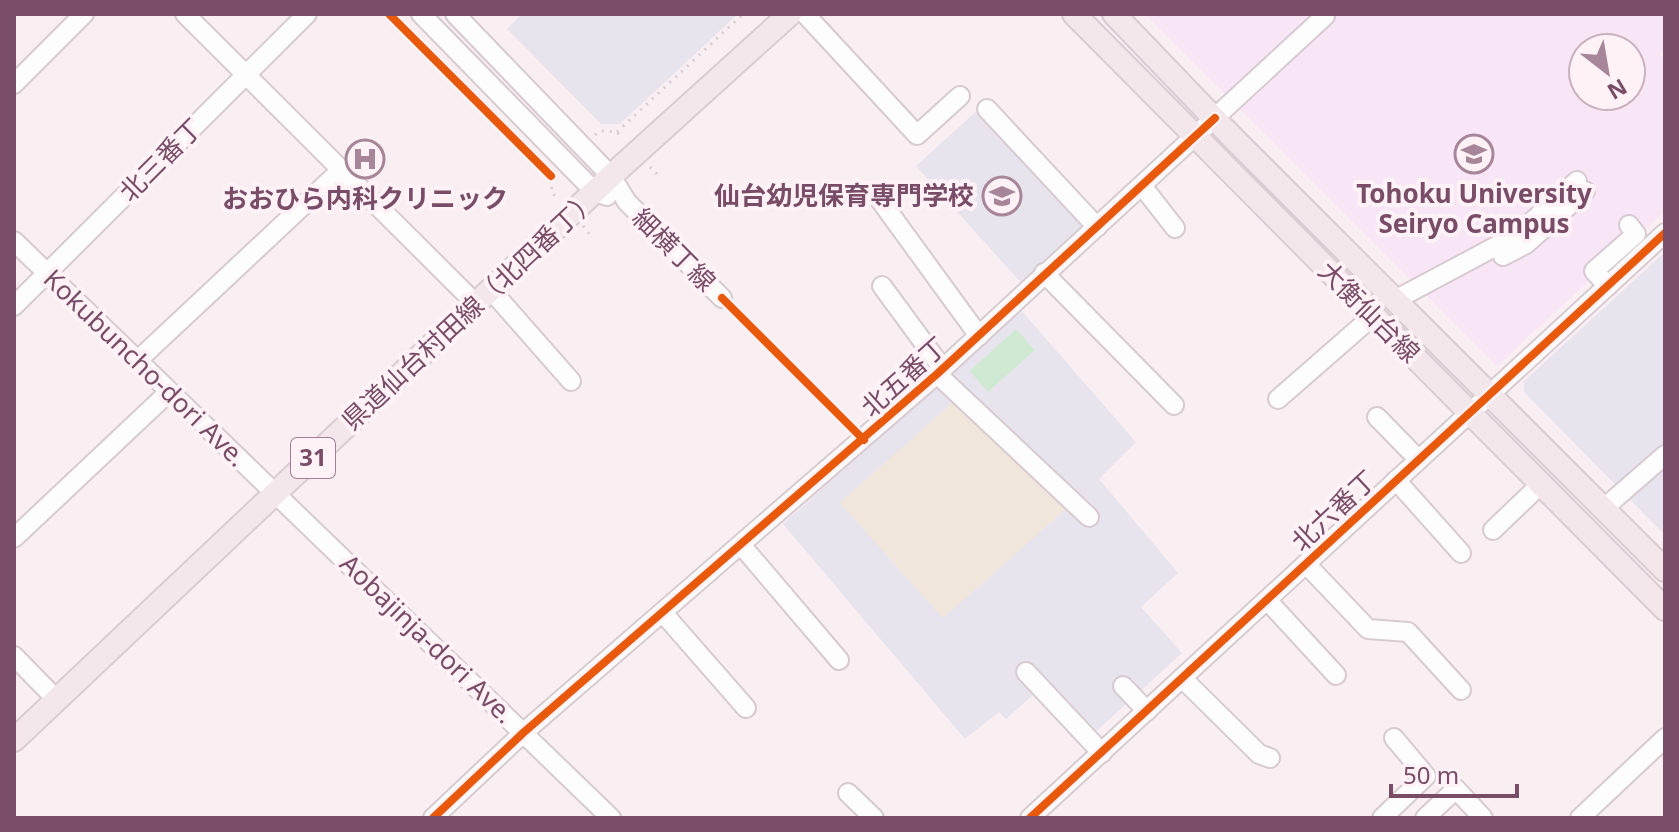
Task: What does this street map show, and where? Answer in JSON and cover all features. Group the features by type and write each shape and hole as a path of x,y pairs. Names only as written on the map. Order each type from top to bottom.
{"main road":[{"name":"県道仙台村田線（北四番丁）","path":"14,740 603,184 790,14"},
{"name":"大衡仙台線","path":"1074,14 1665,609"},
{"name":"大衡仙台線","path":"1114,14 1665,570"}],"street":[{"path":"14,84 84,14"},
{"path":"185,14 341,170 484,297 571,381"},
{"name":"北三番丁","path":"14,306 307,14"},
{"path":"421,14 603,184"},
{"path":"455,14 603,184"},
{"path":"805,14 917,135 960,96"},
{"name":"北五番丁","path":"433,818 523,733 940,372 1325,16"},
{"path":"987,109 1097,227"},
{"path":"137,361 341,170"},
{"name":"細横丁線","path":"603,184 627,202 722,298"},
{"path":"1399,304 1517,235 1581,186"},
{"path":"1143,187 1175,228"},
{"path":"880,200 979,336"},
{"path":"1608,286 1594,271 1636,234 1629,225"},
{"name":"北六番丁","path":"1030,818 1665,233"},
{"name":"Kokubuncho-dori Ave.","path":"14,241 277,494"},
{"path":"1044,273 1174,405"},
{"path":"882,286 940,372 1089,517"},
{"path":"1278,399 1373,316"},
{"path":"14,538 169,392"},
{"path":"1377,417 1418,459"},
{"path":"1608,512 1665,455"},
{"path":"1608,512 1665,471"},
{"path":"1396,480 1461,553"},
{"path":"1493,530 1541,484"},
{"name":"Aobajinja-dori Ave.","path":"277,494 611,818"},
{"path":"742,546 839,660"},
{"path":"1306,564 1368,629 1408,632 1461,690"},
{"path":"1267,600 1336,675"},
{"path":"663,613 746,708"},
{"path":"14,656 57,700"},
{"path":"1026,672 1102,753"},
{"path":"1182,678 1248,744 1270,758"},
{"path":"1123,686 1147,711"},
{"path":"1382,818 1426,776 1394,738"},
{"path":"1585,817 1661,749"},
{"path":"1425,818 1456,789 1483,818"},
{"path":"848,793 874,818"}],"path":[{"path":"389,14 551,176 552,193"},
{"path":"601,131 617,132 743,14"}],"shaded area":[{"path":"522,14 738,14 620,124 601,124 507,29"},
{"name":"Tohoku University Seiryo Campus","path":"1145,14 1665,14 1665,50 1660,55 1665,61 1665,211 1497,366"},
{"name":"仙台幼児保育専門学校","path":"981,107 1089,225 1023,285 916,166"},
{"name":"Tohoku University Seiryo Campus","path":"1665,252 1665,535 1524,392 1524,381"},
{"path":"1020,309 1136,442 1099,479 1178,573 1141,607 1182,653 1080,746 1033,695 1006,719 999,712 965,739 783,524"},
{"path":"1016,329 1035,350 988,392 970,371"},
{"path":"963,393 1067,508 943,618 840,503"}],"cycle path":[{"path":"389,14 551,176"},
{"path":"433,818 523,733 937,374 1215,118"},
{"path":"1030,818 1665,233"},
{"path":"722,298 864,440"}],"place":[{"name":"Tohoku University Seiryo Campus","path":"1474,154"},
{"name":"おおひら内科クリニック","path":"365,159"},
{"name":"仙台幼児保育専門学校","path":"1002,196"}]}
